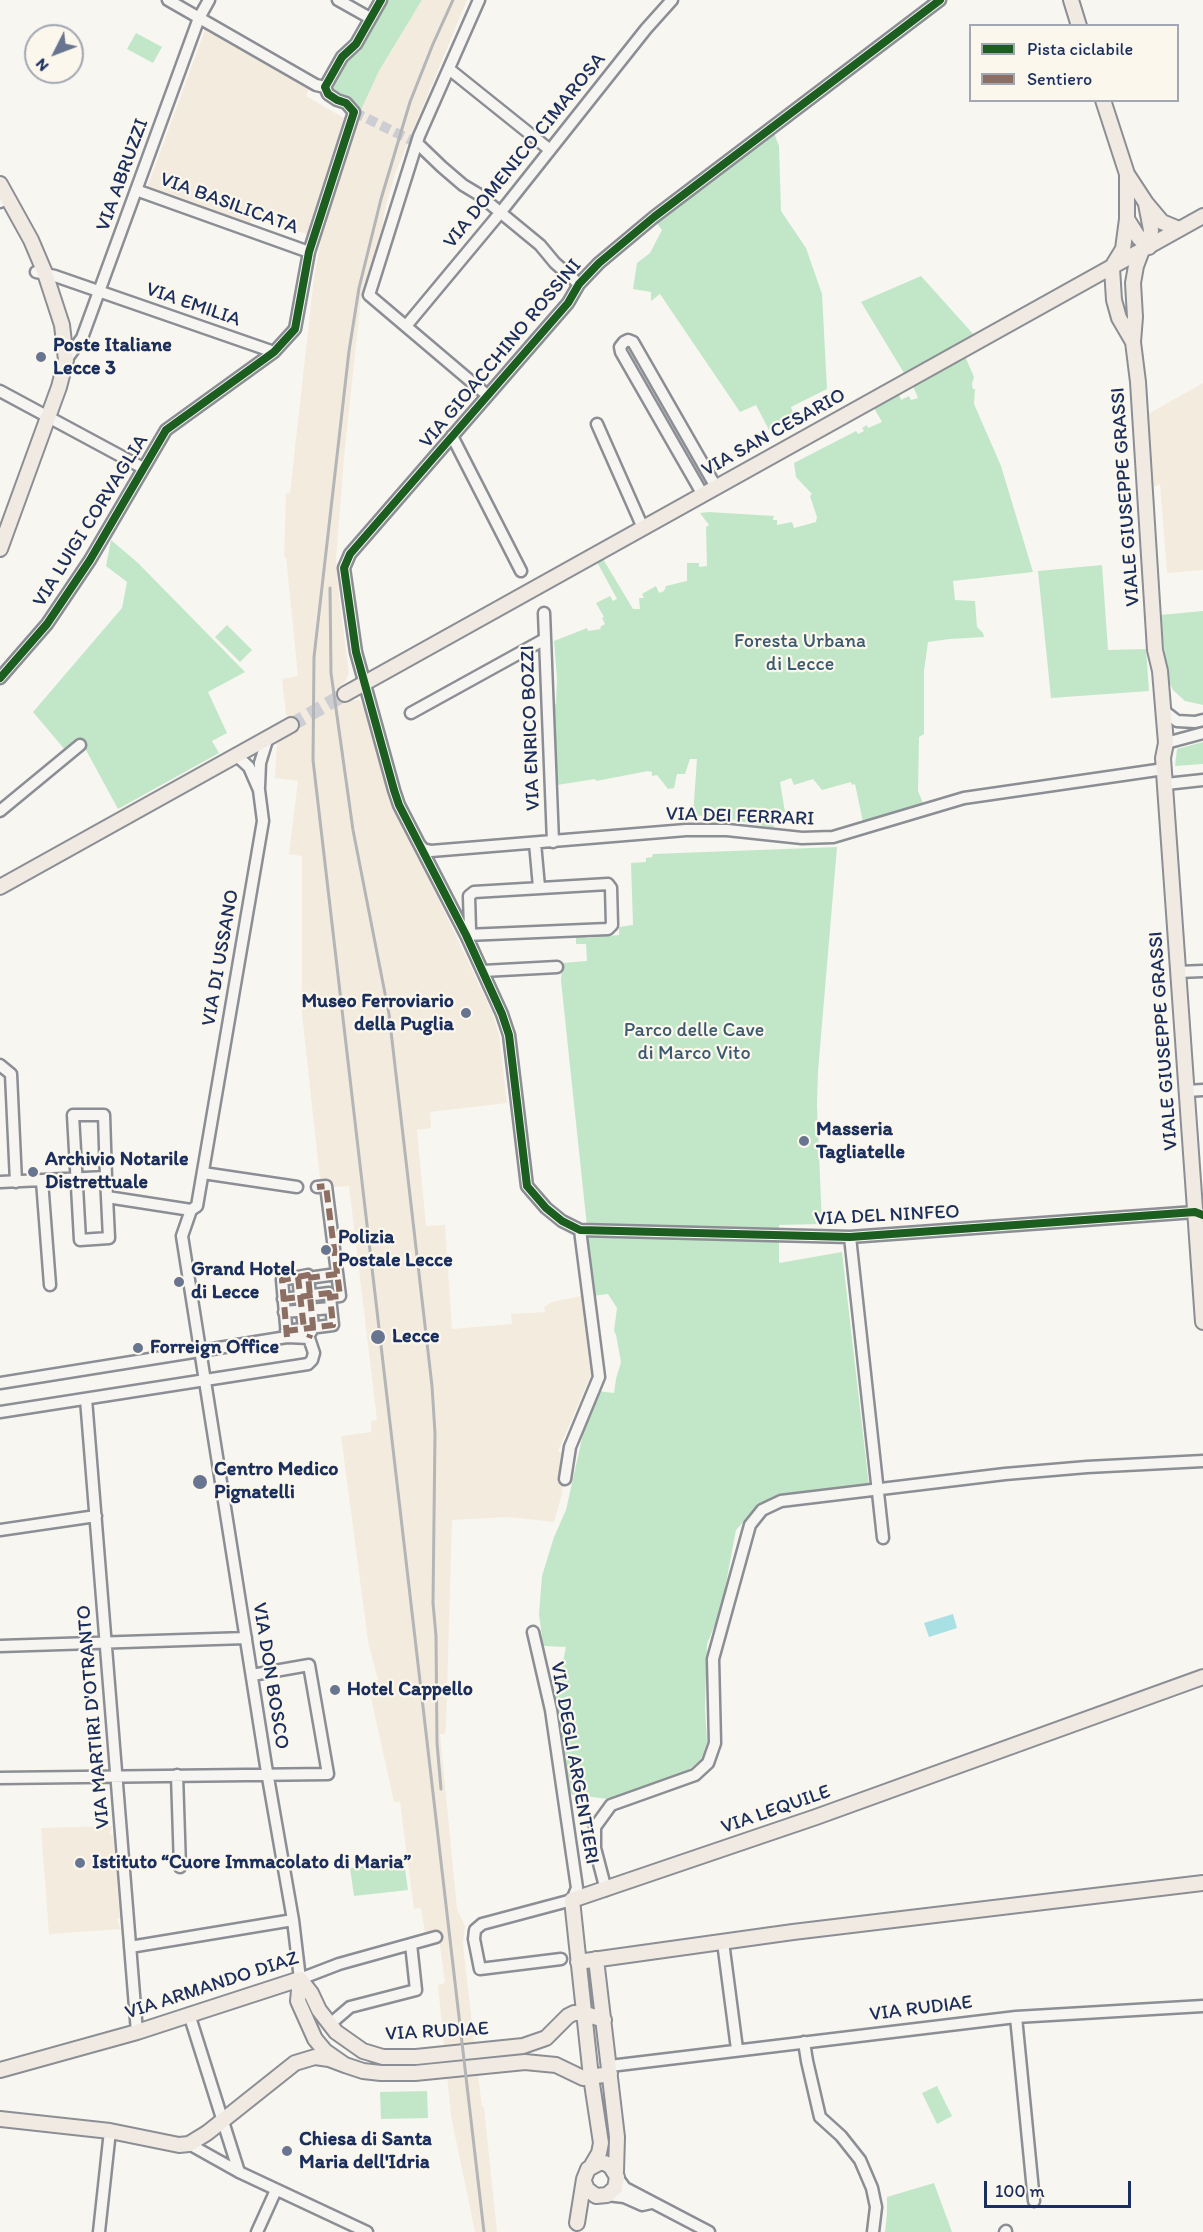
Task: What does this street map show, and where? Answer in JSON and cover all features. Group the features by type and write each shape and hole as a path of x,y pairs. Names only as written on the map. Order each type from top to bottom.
{"main road":[{"path":"1071,0 1078,24"},
{"path":"1104,102 1127,174 1162,222 1179,229"},
{"path":"1127,174 1127,219 1123,249 1112,268 1123,272 1133,283"},
{"path":"0,184 31,240 53,326 57,358 45,417 0,549"},
{"path":"0,526 59,387 66,360 62,325 40,273 1,201"},
{"name":"VIALE GIUSEPPE GRASSI","path":"1146,203 1151,230 1146,248 1136,266 1133,283 1135,318 1133,342 1139,393 1155,650 1153,673 1159,749 1165,757"},
{"name":"VIA SAN CESARIO","path":"345,694 1203,216"},
{"path":"1127,219 1146,248"},
{"name":"VIALE GIUSEPPE GRASSI","path":"1112,268 1114,300 1119,318 1133,342"},
{"name":"VIALE GIUSEPPE GRASSI","path":"1155,650 1160,671 1164,711 1166,784 1186,1091 1199,1213 1203,1322"},
{"path":"0,887 291,724"},
{"name":"VIA LEQUILE","path":"572,1900 816,1817 1203,1677"},
{"path":"578,1962 1203,1883"},
{"path":"572,1900 583,2013 600,2143 599,2153 585,2173 585,2184 575,2228"},
{"path":"575,2228 590,2204 615,2188 617,2174 617,2141 596,1959"},
{"name":"VIA ARMANDO DIAZ","path":"0,2070 137,2032 300,1978"},
{"name":"VIA RUDIAE","path":"300,1978 329,2025 343,2038 363,2051 382,2057 416,2057 523,2046 546,2038 568,2016 583,2013"},
{"name":"VIA RUDIAE","path":"300,1978 297,1998 308,2027 325,2051 345,2065 363,2071 415,2073 525,2062 556,2065 577,2076 591,2077"},
{"path":"583,2013 604,2020"},
{"path":"0,2119 110,2131 179,2145 189,2144 295,2063 315,2057 345,2065"},
{"path":"547,2064 564,2073 583,2090 598,2120"},
{"path":"591,2077 610,2070"},
{"path":"592,2165 605,2163 617,2174"},
{"path":"585,2184 591,2193 604,2196"}],"street":[{"name":"VIA LUIGI CORVAGLIA","path":"0,678 47,624 90,560 166,430 274,352 295,328 309,252 354,112 346,103 328,93 325,87 316,85 168,0"},
{"name":"VIA ABRUZZI","path":"66,360 82,338 199,18 209,0"},
{"path":"338,0 370,18"},
{"path":"325,87 342,57 356,44 381,0"},
{"path":"479,0 417,143 369,295 488,395"},
{"name":"VIA DOMENICO CIMAROSA","path":"406,326 500,213 646,29 672,0"},
{"name":"VIA GIOACCHINO ROSSINI","path":"580,1230 554,1215 528,1186 509,1035 499,1005 466,935 418,844 394,790 356,652 344,568 350,554 568,303 579,284 599,263 654,216 940,0"},
{"path":"448,69 550,150"},
{"path":"417,143 463,185 478,194 540,246 579,284"},
{"name":"VIA BASILICATA","path":"136,190 309,252"},
{"name":"VIA EMILIA","path":"40,273 274,352"},
{"path":"703,495 621,352 620,347 624,342 628,340 633,342 716,488"},
{"path":"0,391 143,468"},
{"path":"597,424 643,528"},
{"path":"452,436 521,571"},
{"name":"VIA ENRICO BOZZI","path":"544,613 553,842"},
{"path":"411,713 545,639"},
{"path":"1164,711 1177,720 1195,722 1203,720"},
{"name":"VIA DEI FERRARI","path":"418,844 430,851 686,830 727,831 802,838 833,837 964,798 1165,757 1203,733"},
{"path":"259,790 260,763 268,737"},
{"path":"0,811 80,745"},
{"name":"VIA DI USSANO","path":"200,1350 182,1236 191,1210 197,1206 263,821 259,790 249,767 237,756"},
{"path":"1166,784 1203,780"},
{"path":"535,843 539,887"},
{"path":"608,884 611,888 612,925 608,929 466,935 470,930 469,896 474,892 608,884"},
{"path":"483,971 557,966"},
{"path":"1178,972 1203,971"},
{"path":"0,1065 10,1074 16,1182"},
{"path":"1186,1091 1203,1090"},
{"path":"104,1114 106,1177 109,1238 80,1240 74,1115 104,1114"},
{"path":"203,1173 297,1187"},
{"path":"0,1182 106,1177"},
{"path":"42,1181 50,1286"},
{"path":"284,1312 307,1310 340,1296 332,1275 326,1186 317,1187"},
{"path":"107,1197 191,1210"},
{"name":"VIA DEL NINFEO","path":"580,1230 850,1237 1199,1213"},
{"path":"565,1479 570,1447 599,1377 580,1230"},
{"path":"850,1237 883,1538"},
{"path":"284,1335 282,1280 332,1275"},
{"path":"0,1412 308,1364 314,1353 303,1278"},
{"path":"283,1299 305,1296 330,1299"},
{"path":"0,1383 200,1350 333,1325 330,1299"},
{"name":"VIA DON BOSCO","path":"200,1350 267,1773 293,1920 300,1978"},
{"name":"VIA MARTIRI D'OTRANTO","path":"86,1399 137,2032"},
{"path":"606,1890 595,1848 595,1827 611,1805 695,1775 708,1763 715,1743 713,1659 750,1525 762,1510 781,1501 1005,1474 1203,1461"},
{"path":"0,1530 96,1516"},
{"name":"VIA DEGLI ARGENTIERI","path":"533,1632 551,1710 568,1817 577,1888 572,1900"},
{"path":"0,1646 246,1638"},
{"path":"0,1778 328,1774 309,1665 252,1675"},
{"path":"177,1775 180,1867"},
{"name":"VIA LEQUILE","path":"561,1959 480,1969 474,1939 475,1930 482,1924 572,1900"},
{"path":"130,1947 293,1920"},
{"name":"VIA ARMANDO DIAZ","path":"300,1978 339,1964 436,1937"},
{"path":"723,1942 738,2049"},
{"path":"329,2025 350,2007 416,1990 411,1944"},
{"name":"VIA RUDIAE","path":"610,2070 738,2049 1016,2017 1203,2006"},
{"path":"189,2014 238,2172"},
{"path":"1016,2017 1034,2200"},
{"path":"804,2042 820,2117 841,2136 860,2160 872,2188 876,2207 873,2232"},
{"path":"99,2232 110,2131"},
{"path":"189,2144 238,2172 348,2228 367,2232"},
{"path":"617,2174 625,2188 709,2232"},
{"path":"257,2232 276,2190"},
{"path":"604,2196 624,2197 642,2205 651,2203"}],"shaded area":[{"path":"422,0 467,0 395,174 361,298 344,457 336,560 349,673 345,682 340,686 347,700 359,700 364,707 392,801 492,1012 499,1035 507,1103 430,1112 431,1128 417,1130 426,1226 445,1225 452,1329 512,1324 511,1314 545,1312 544,1307 552,1302 581,1296 593,1370 558,1451 564,1454 562,1494 554,1522 509,1517 452,1520 446,1728 445,1734 440,1734 457,1909 465,1926 463,1943 465,1963 482,2106 484,2107 497,2232 475,2232 451,2116 438,1985 445,1983 438,1931 425,1933 421,1908 414,1909 400,1802 394,1802 368,1684 378,1680 368,1641 341,1436 371,1432 371,1421 377,1420 349,1186 321,1188 302,1014 302,856 289,854 298,781 275,778 277,740 295,731 286,714 282,679 298,676 286,557 284,557 286,493 290,493 314,277 322,234 336,183 361,110 379,71"},
{"path":"205,30 309,88 306,96 344,118 309,235 253,216 248,227 147,188"},
{"path":"1203,383 1203,570 1167,573 1160,484 1153,487 1148,414"},
{"name":"Istituto “Cuore Immacolato di Maria”","path":"113,1826 110,1835 113,1835 120,1918 117,1919 121,1929 49,1934 41,1828"}],"green space":[{"path":"389,0 422,0 379,71 361,110 353,106 347,97 334,93 333,83 348,59 360,51"},
{"path":"136,33 162,47 153,63 127,49"},
{"path":"774,133 779,146 781,211 806,248 822,294 827,389 791,407 794,416 769,430 756,405 740,412 660,294 651,301 651,292 633,289 637,263 650,253 662,230 655,221"},
{"path":"921,276 975,336 904,373 861,302"},
{"name":"Foresta Urbana di Lecce","path":"965,356 974,377 972,384 975,389 974,404 1001,466 1033,572 953,581 955,600 975,601 977,627 984,637 928,642 924,671 924,734 919,737 918,791 923,803 863,822 855,784 852,785 851,782 822,790 813,779 794,785 791,778 780,782 785,812 774,813 774,828 693,815 697,759 690,759 685,774 677,774 674,788 668,789 657,775 652,776 652,772 648,771 596,781 595,779 557,785 553,705 556,704 557,679 554,641 587,628 588,631 601,629 600,627 605,624 602,618 604,617 596,603 610,596 613,601 617,599 597,562 603,559 633,609 640,609 639,598 644,598 642,594 656,586 659,593 664,591 666,586 687,581 687,563 699,563 699,567 707,566 706,527 709,525 700,513 774,516 773,520 777,520 777,525 792,522 794,528 816,522 817,517 810,496 812,494 796,477 794,463 856,431 858,434 864,431 862,428 867,425 868,428 882,422 874,408 899,394 901,400 909,396 911,400 918,398 913,386"},
{"path":"111,540 138,563 245,672 208,692 227,733 212,741 219,753 118,809 80,739 66,751 33,712 122,608 127,582 106,566"},
{"path":"1102,565 1108,650 1146,649 1149,691 1051,698 1038,571"},
{"path":"1203,611 1203,705 1185,701 1173,690 1168,679 1160,615"},
{"path":"227,625 252,650 240,662 215,637"},
{"path":"1203,742 1203,764 1175,766 1177,749"},
{"name":"Parco delle Cave di Marco Vito","path":"837,847 818,1071 817,1105 822,1224 779,1225 779,1263 842,1252 869,1486 781,1497 758,1506 736,1530 721,1610 707,1644 705,1708 707,1742 701,1760 688,1770 608,1799 567,1794 555,1699 566,1647 543,1646 539,1614 542,1576 554,1537 566,1510 587,1416 598,1391 614,1393 621,1362 614,1331 617,1308 608,1294 592,1296 588,1236 561,981 562,963 587,961 586,944 576,944 576,934 586,934 586,938 619,935 619,927 633,925 631,863 646,862 646,858 652,857 653,854"},
{"path":"404,1861 408,1890 354,1896 350,1868"},
{"path":"937,2086 952,2116 937,2124 922,2093"},
{"path":"427,2091 428,2118 381,2119 380,2092"},
{"path":"934,2183 952,2232 885,2232 887,2197"}],"water":[{"path":"953,1614 957,1628 929,1637 924,1623"}],"tunnel":[{"path":"354,112 417,143"},
{"path":"291,725 345,694"}],"railway":[{"path":"453,0 410,102 381,199 359,288 349,351 314,657 313,760 484,2232"},
{"path":"330,588 331,673 353,830 389,1014 432,1386 435,1433 433,1603 436,1636 437,1743 441,1789"}],"marked path":[{"path":"286,1331 333,1325 330,1297 340,1296 326,1186 317,1187"},
{"path":"308,1278 337,1274"},
{"path":"287,1337 282,1280 308,1275 313,1327 309,1338"},
{"path":"298,1277 304,1329"},
{"path":"283,1299 329,1293 330,1297"}],"cycle path":[{"path":"0,678 47,624 90,560 166,430 274,352 295,329 309,252 354,112 346,103 328,94 325,87 342,57 356,44 381,0"},
{"path":"940,0 654,217 599,263 579,284 568,303 350,554 344,568 356,652 399,805 466,935 502,1014 509,1035 527,1186 546,1208 562,1221 580,1230 850,1237 1195,1212 1203,1215"}],"place":[{"name":"Poste Italiane Lecce 3","path":"41,357"},
{"name":"Museo Ferroviario della Puglia","path":"466,1013"},
{"name":"Masseria Tagliatelle","path":"804,1141"},
{"name":"Archivio Notarile Distrettuale","path":"33,1172"},
{"name":"Polizia Postale Lecce","path":"326,1250"},
{"name":"Grand Hotel di Lecce","path":"179,1282"},
{"name":"Lecce","path":"378,1337"},
{"name":"Forreign Office","path":"138,1348"},
{"name":"Centro Medico Pignatelli","path":"200,1482"},
{"name":"Hotel Cappello","path":"335,1690"},
{"name":"Istituto “Cuore Immacolato di Maria”","path":"80,1863"},
{"name":"Chiesa di Santa Maria dell'Idria","path":"287,2151"}]}
